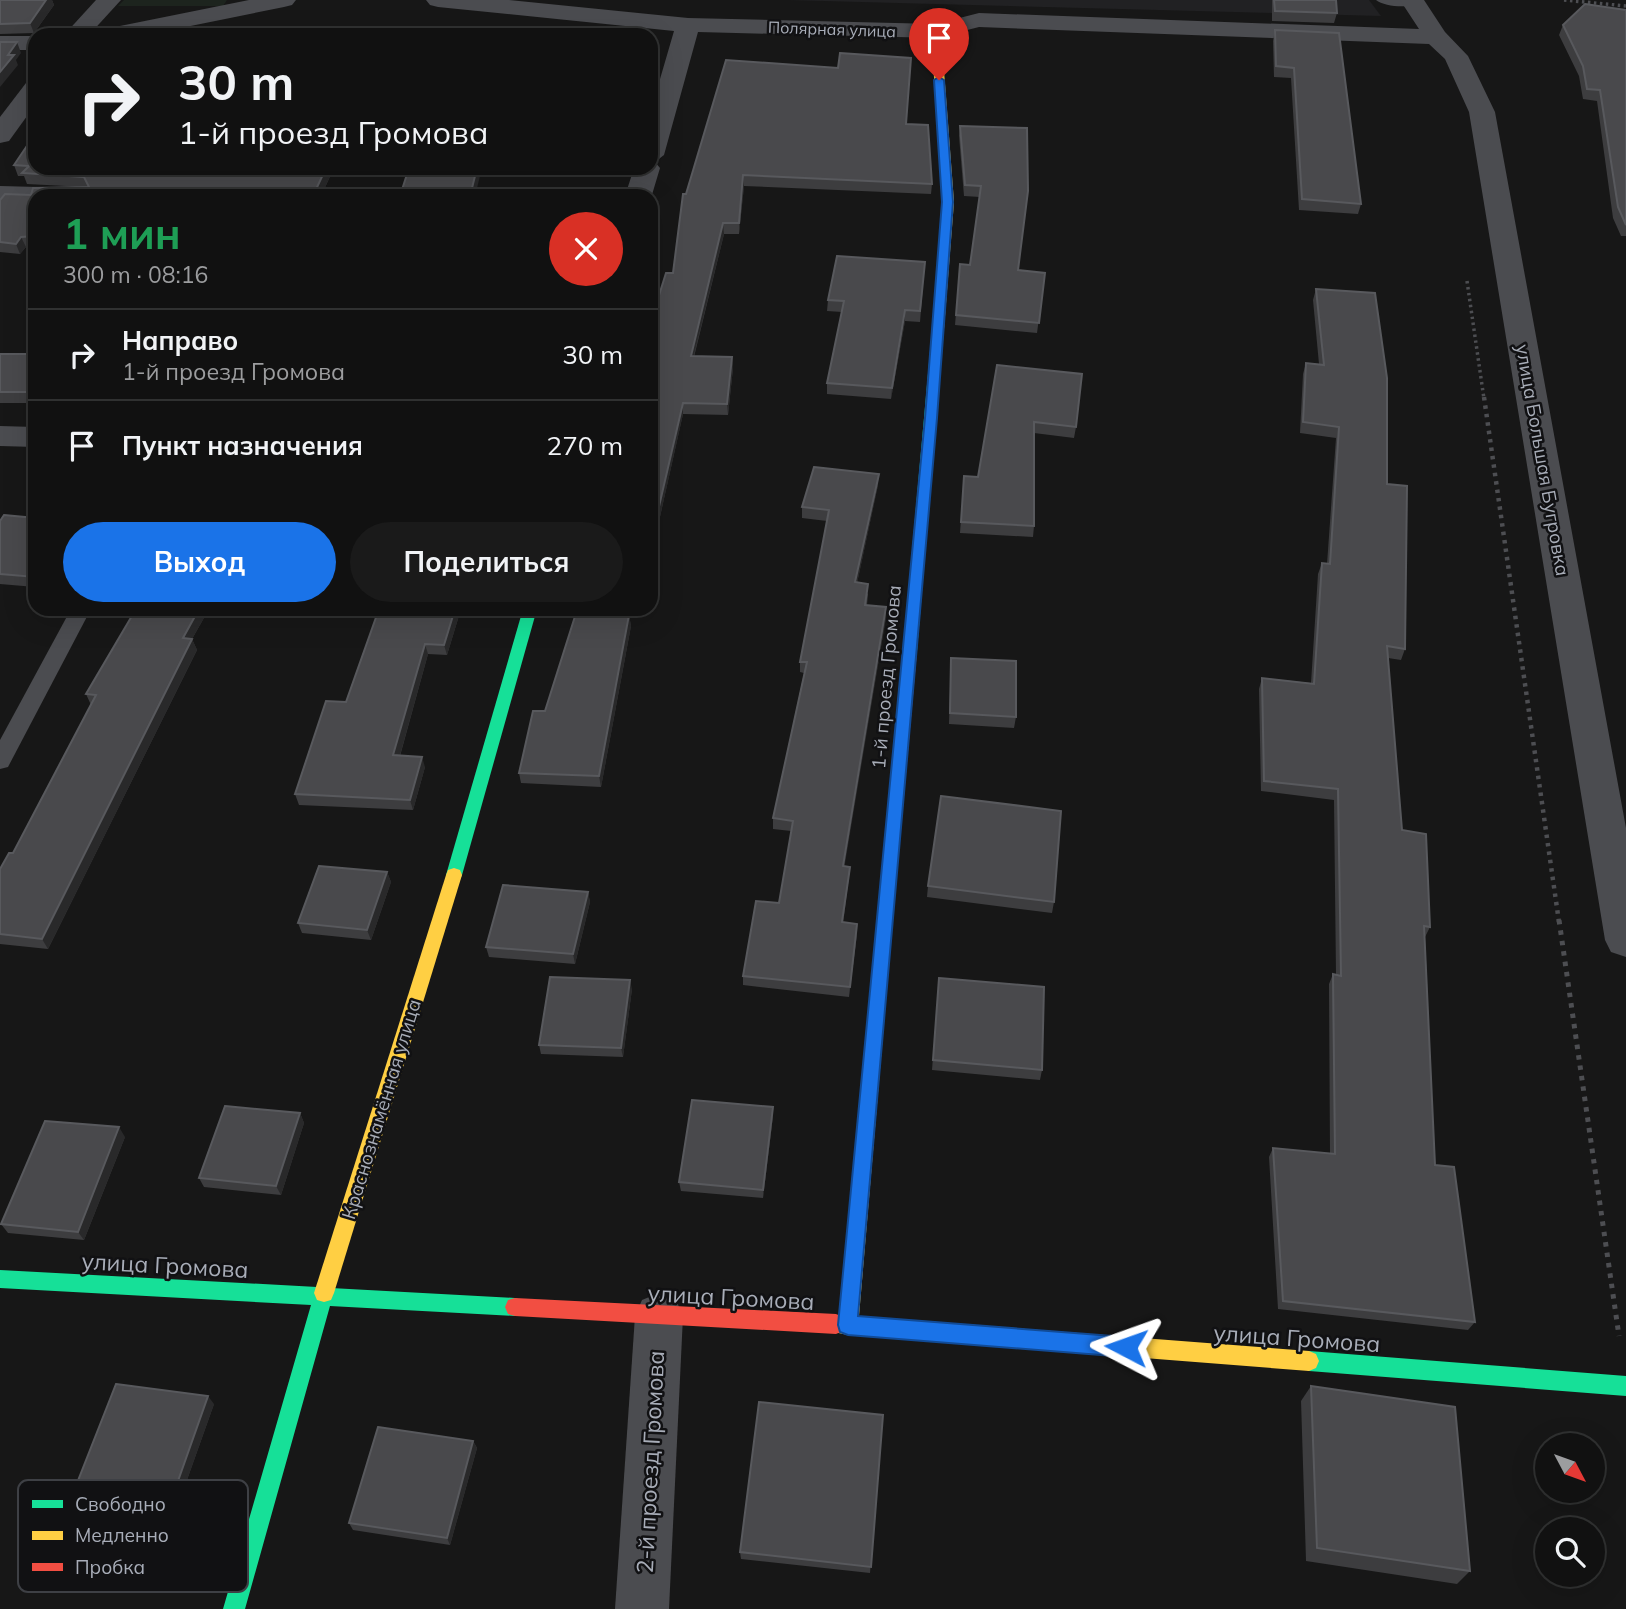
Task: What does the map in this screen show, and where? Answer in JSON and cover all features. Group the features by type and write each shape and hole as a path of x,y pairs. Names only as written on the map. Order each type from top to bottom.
{"street":[{"path":"83,28 109,0"},
{"path":"145,28 284,0"},
{"name":"Полярная улица","path":"438,0 688,25 936,32 979,20 1436,37"},
{"name":"улица Большая Бугровка","path":"1403,1 1456,56 1482,112 1626,940"},
{"path":"658,130 688,25"},
{"name":"1-й проезд Громова","path":"848,1325 930,432 948,202 936,32"},
{"path":"0,43 28,43"},
{"path":"0,135 28,97"},
{"path":"0,194 28,195"},
{"path":"0,436 28,437"},
{"name":"Краснознамённая улица","path":"248,1560 323,1295 472,818 528,616"},
{"name":"улица Громова","path":"0,1279 848,1325 1626,1386"},
{"name":"2-й проезд Громова","path":"642,1609 659,1316"},
{"name":"Краснознамённая улица","path":"234,1609 239,1592"}],"lane":[{"path":"0,761 77,616"}],"path":[{"path":"1564,0 1626,6"},
{"path":"1465,272 1620,1344"}],"shaded area":[{"path":"124,0 227,0 223,6 118,6"},
{"path":"787,0 1369,0 1381,16"}],"building":[{"path":"0,0 46,0 30,23 0,24"},
{"path":"1274,0 1336,0 1337,13 1275,11"},
{"path":"1585,4 1626,10 1626,225 1618,207 1600,90 1587,89 1583,66 1563,25"},
{"path":"1275,30 1339,33 1361,204 1302,199 1294,68 1276,66"},
{"path":"0,42 17,42 8,55 14,55 0,72"},
{"path":"840,53 911,58 906,124 928,125 932,184 743,175 739,223 723,223 691,356 732,357 727,404 683,403 658,511 658,299 666,273 673,273 683,194 686,194 726,60 838,68"},
{"path":"960,126 1027,128 1028,191 1018,270 1045,273 1039,323 956,315 960,264 970,265 981,186 965,185"},
{"path":"28,144 28,166 14,165"},
{"path":"53,175 323,175 316,189 33,189 89,187 84,177"},
{"path":"407,175 475,175 472,189 402,189"},
{"path":"5,194 28,195 28,236 21,237 16,244 0,242 0,200"},
{"path":"837,256 925,262 920,311 905,310 892,388 827,383 844,301 828,300"},
{"path":"1316,289 1375,293 1387,378 1387,484 1407,486 1405,649 1387,646 1402,830 1426,834 1430,927 1424,926 1435,1165 1454,1167 1475,1322 1283,1301 1273,1148 1335,1154 1333,974 1341,976 1338,789 1264,781 1262,678 1314,684 1322,563 1330,564 1339,427 1303,422 1306,363 1324,365"},
{"path":"0,354 28,354 28,392 0,392"},
{"path":"997,365 1082,374 1076,427 1034,422 1034,526 961,522 964,476 978,477"},
{"path":"814,467 879,474 855,582 868,584 865,605 886,607 843,866 850,867 842,922 857,924 850,987 743,976 756,901 779,903 793,821 773,818 807,662 800,662 829,510 802,507"},
{"path":"4,515 28,517 28,576 0,574 0,521"},
{"path":"132,616 195,616 183,638 192,639 42,939 0,934 0,869 9,853 13,853 96,695 86,694"},
{"path":"377,616 453,616 444,645 425,644 393,755 422,757 410,800 295,794 326,701 346,702"},
{"path":"575,616 629,616 599,776 519,773 533,711 545,711"},
{"path":"951,658 1016,661 1016,717 950,713"},
{"path":"941,796 1061,811 1054,902 928,886"},
{"path":"319,866 387,872 367,930 298,923"},
{"path":"503,885 588,892 573,954 486,947"},
{"path":"550,977 630,980 621,1048 539,1045"},
{"path":"939,978 1044,987 1042,1070 933,1060"},
{"path":"692,1100 773,1107 763,1190 679,1182"},
{"path":"225,1106 300,1113 276,1186 199,1178"},
{"path":"45,1121 119,1127 78,1232 1,1224"},
{"path":"116,1384 208,1396 178,1480 78,1480"},
{"path":"1311,1386 1455,1407 1470,1571 1317,1548"},
{"path":"759,1402 883,1415 871,1567 740,1552"},
{"path":"378,1427 473,1441 447,1538 349,1523"}],"traffic: fast":[{"path":"910,651 938,329"},
{"path":"454,875 528,616"},
{"path":"0,1279 515,1307"},
{"path":"248,1560 324,1293"},
{"path":"1309,1361 1626,1386"},
{"path":"234,1609 239,1592"}],"traffic: slow":[{"path":"936,31 948,202 938,329"},
{"path":"324,1293 454,875"},
{"path":"848,1325 882,952"},
{"path":"836,1324 1309,1361"}],"traffic: jam":[{"path":"882,952 910,651"},
{"path":"515,1307 836,1324"}],"route":[{"path":"939,80 948,202 931,418 848,1325 1126,1347"}]}
